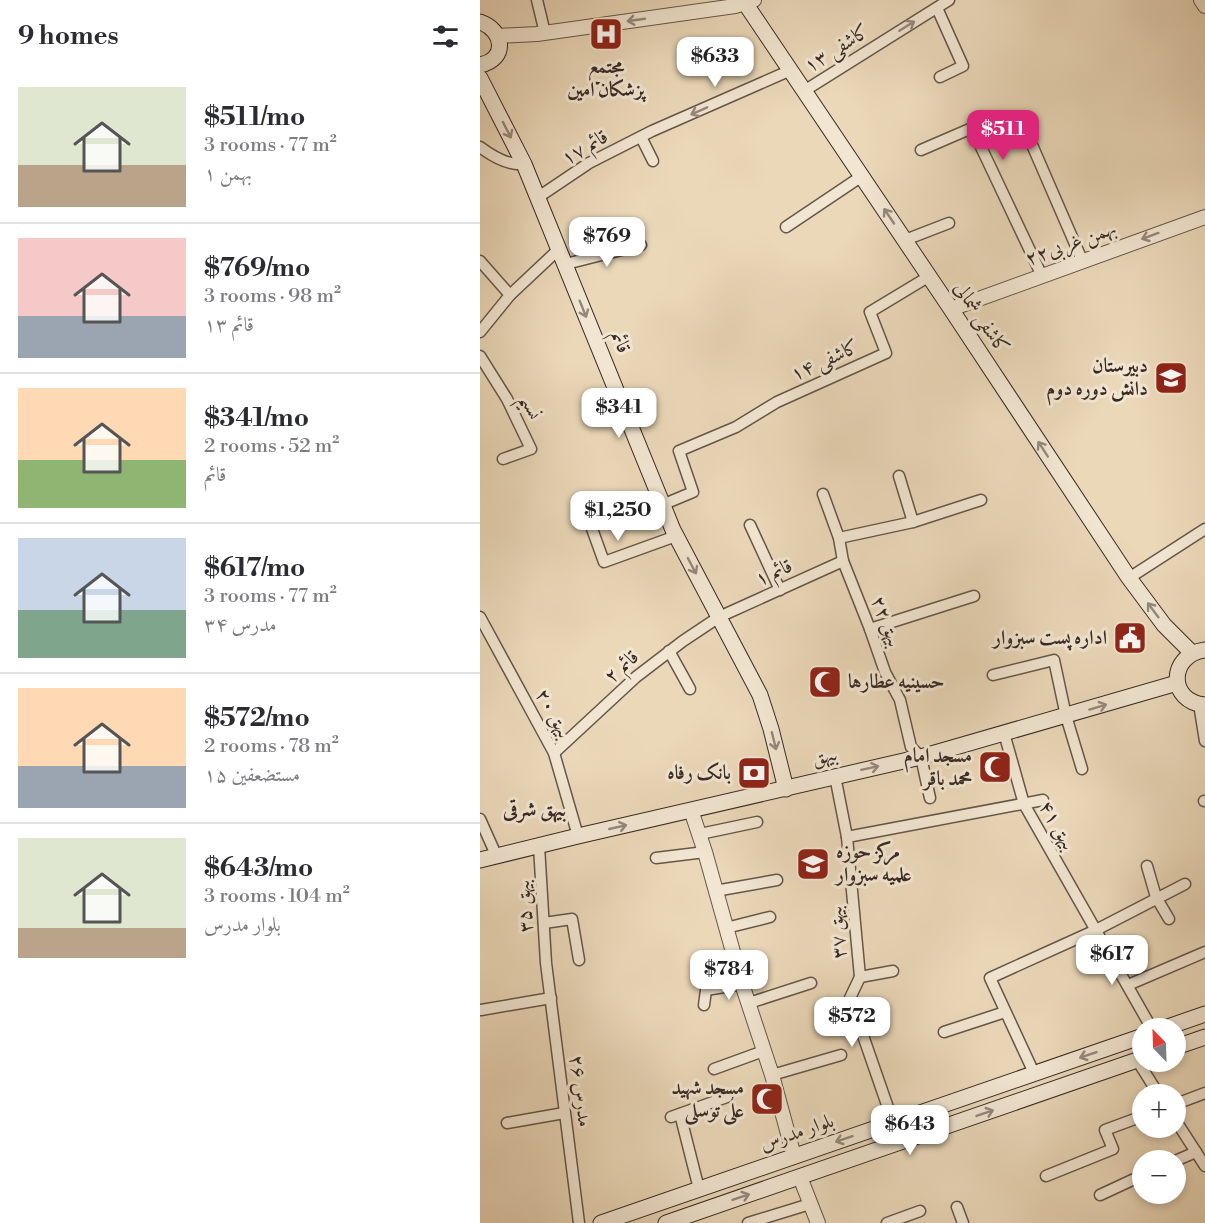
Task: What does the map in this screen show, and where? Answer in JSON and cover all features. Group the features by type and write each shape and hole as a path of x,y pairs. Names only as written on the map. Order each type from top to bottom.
{"main road":[{"name":"کاشفی شمالی","path":"744,2 1129,578 1164,625 1198,651"},
{"path":"480,22 490,26 500,40 500,49 496,57 490,63 480,65"},
{"name":"قائم","path":"480,78 524,164 676,537 760,695 786,789"},
{"path":"1198,651 1179,667 1178,683 1185,697 1202,704"},
{"name":"بیهق","path":"480,860 921,757 1178,683"},
{"path":"1186,1021 1205,1014"},
{"path":"1186,1043 1205,1036"},
{"name":"بلوار مدرس","path":"601,1223 1132,1040"},
{"path":"655,1204 672,1222 1132,1062"},
{"path":"940,1106 947,1126"}],"street":[{"path":"537,0 545,33"},
{"name":"کاشفی ۱۳","path":"804,91 949,0"},
{"path":"1201,0 1205,6"},
{"path":"496,36 545,33 744,2"},
{"path":"937,8 963,66 940,77"},
{"name":"قائم ۱۷","path":"537,198 589,163 646,134 791,70"},
{"path":"921,150 972,128 1042,276"},
{"path":"1026,131 1082,260"},
{"path":"646,134 654,161"},
{"path":"480,147 495,158 519,165 524,164"},
{"path":"786,227 862,176"},
{"name":"۲۲بهمن غربی","path":"951,309 1205,217"},
{"path":"905,240 949,223"},
{"path":"566,264 641,244"},
{"path":"480,332 510,296 559,249"},
{"path":"480,261 510,296"},
{"name":"کاشفی ۱۴","path":"662,505 693,492 679,451 736,427 777,402 886,353 870,312 928,277"},
{"name":"نسیم","path":"480,356 507,399 531,449 503,459"},
{"path":"899,476 914,522"},
{"name":"بیهق ۲۲","path":"823,494 839,538 843,561 885,672 900,700 911,747 921,757 930,798"},
{"path":"839,538 914,522 981,500"},
{"path":"582,501 604,562 676,537"},
{"path":"750,525 780,590"},
{"path":"1129,578 1205,529"},
{"name":"قائم ۱","path":"719,617 843,561"},
{"path":"870,629 974,596"},
{"name":"بیهق ۲۰","path":"480,617 554,753 578,836"},
{"name":"قائم ۲","path":"554,753 636,677 719,617"},
{"path":"669,651 690,690"},
{"path":"993,675 1054,660 1066,716 1082,768"},
{"path":"1202,704 1205,741"},
{"name":"بیهق ۴۱","path":"1004,733 1024,804 1146,1018"},
{"name":"بیهق ۳۷","path":"835,776 847,837 860,977"},
{"path":"847,837 1043,800"},
{"path":"691,810 700,834 742,984 772,1075 794,1156"},
{"path":"480,819 497,857"},
{"path":"700,834 757,822"},
{"name":"بیهق ۳۵","path":"539,846 546,963"},
{"path":"656,858 705,852"},
{"path":"1147,866 1156,897 1169,919"},
{"path":"715,891 777,880"},
{"path":"1034,1073 990,978 1096,930 1185,884"},
{"path":"726,928 770,916"},
{"path":"544,923 572,919 579,960"},
{"path":"1128,985 1205,952"},
{"name":"مدرس ۲۶","path":"546,963 579,1223"},
{"path":"893,971 860,977 850,998 893,1122"},
{"path":"749,1003 810,983"},
{"path":"704,1005 706,990 742,984"},
{"path":"481,1010 551,998"},
{"path":"944,1032 1005,1012"},
{"path":"714,1069 758,1053 764,1053"},
{"path":"772,1075 841,1055"},
{"path":"1186,1100 1205,1093"},
{"path":"699,1189 675,1116 727,1097"},
{"path":"507,1123 564,1113"},
{"path":"1046,1176 1113,1149 1105,1130 1132,1120"},
{"path":"1186,1136 1205,1166"},
{"path":"1186,1156 1196,1152"},
{"path":"800,1177 818,1223"},
{"path":"1100,1195 1132,1180"},
{"path":"748,1223 810,1204"},
{"path":"957,1207 963,1223"},
{"path":"887,1223 920,1211"}],"place":[{"name":"مجتمع پزشکان امین","path":"606,34"},
{"name":"دبیرستان دانش دوره دوم","path":"1171,378"},
{"name":"اداره پست سبزوار","path":"1130,638"},
{"name":"حسینیه عطارها","path":"825,682"},
{"name":"مسجد امام محمد باقر","path":"995,767"},
{"name":"بانک رفاه","path":"754,773"},
{"name":"مرکز حوزه علمیه سبزوار","path":"813,864"},
{"name":"مسجد شهید علی توسلی","path":"767,1099"}],"district":[{"name":"بیهق شرقی","path":"535,810"}]}
